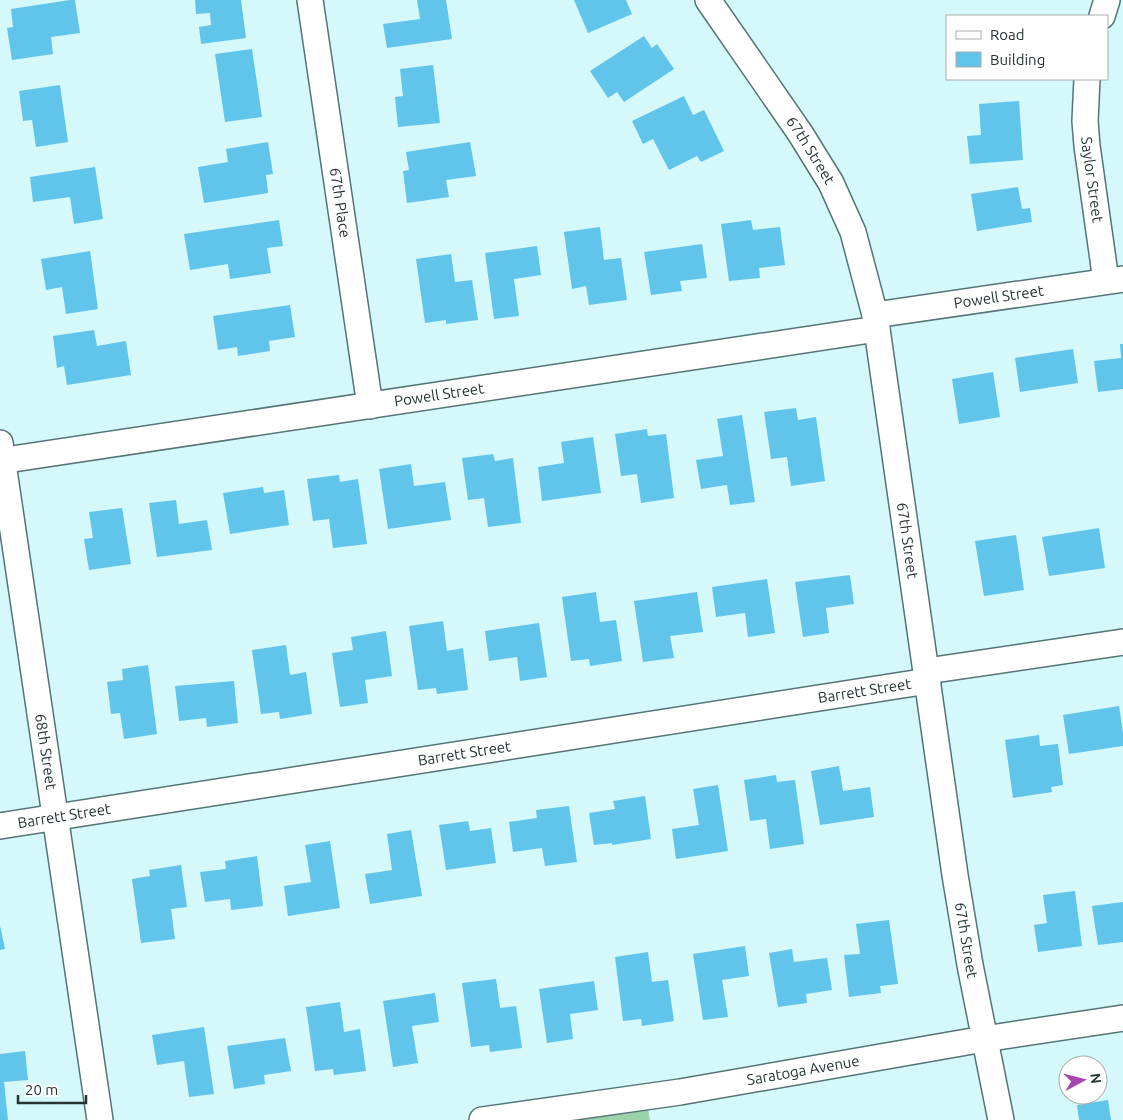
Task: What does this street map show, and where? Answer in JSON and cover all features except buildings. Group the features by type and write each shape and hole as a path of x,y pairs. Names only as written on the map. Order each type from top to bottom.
{"street":[{"name":"67th Place","path":"310,0 370,406"},
{"name":"67th Street","path":"708,0 800,133 831,183 853,232 876,322 957,884 984,1039 1001,1120"},
{"path":"1102,15 1107,0"},
{"name":"Saylor Street","path":"1088,80 1085,120 1087,146 1115,280"},
{"name":"Powell Street","path":"1,455 370,406 876,322 1115,280"},
{"name":"68th Street","path":"1,455 100,1120"},
{"name":"Barrett Street","path":"0,826 55,819 1123,642"},
{"name":"Saratoga Avenue","path":"482,1120 680,1092 984,1039 1123,1018"}],"green space":[{"path":"648,1109 650,1120 574,1120"}]}
